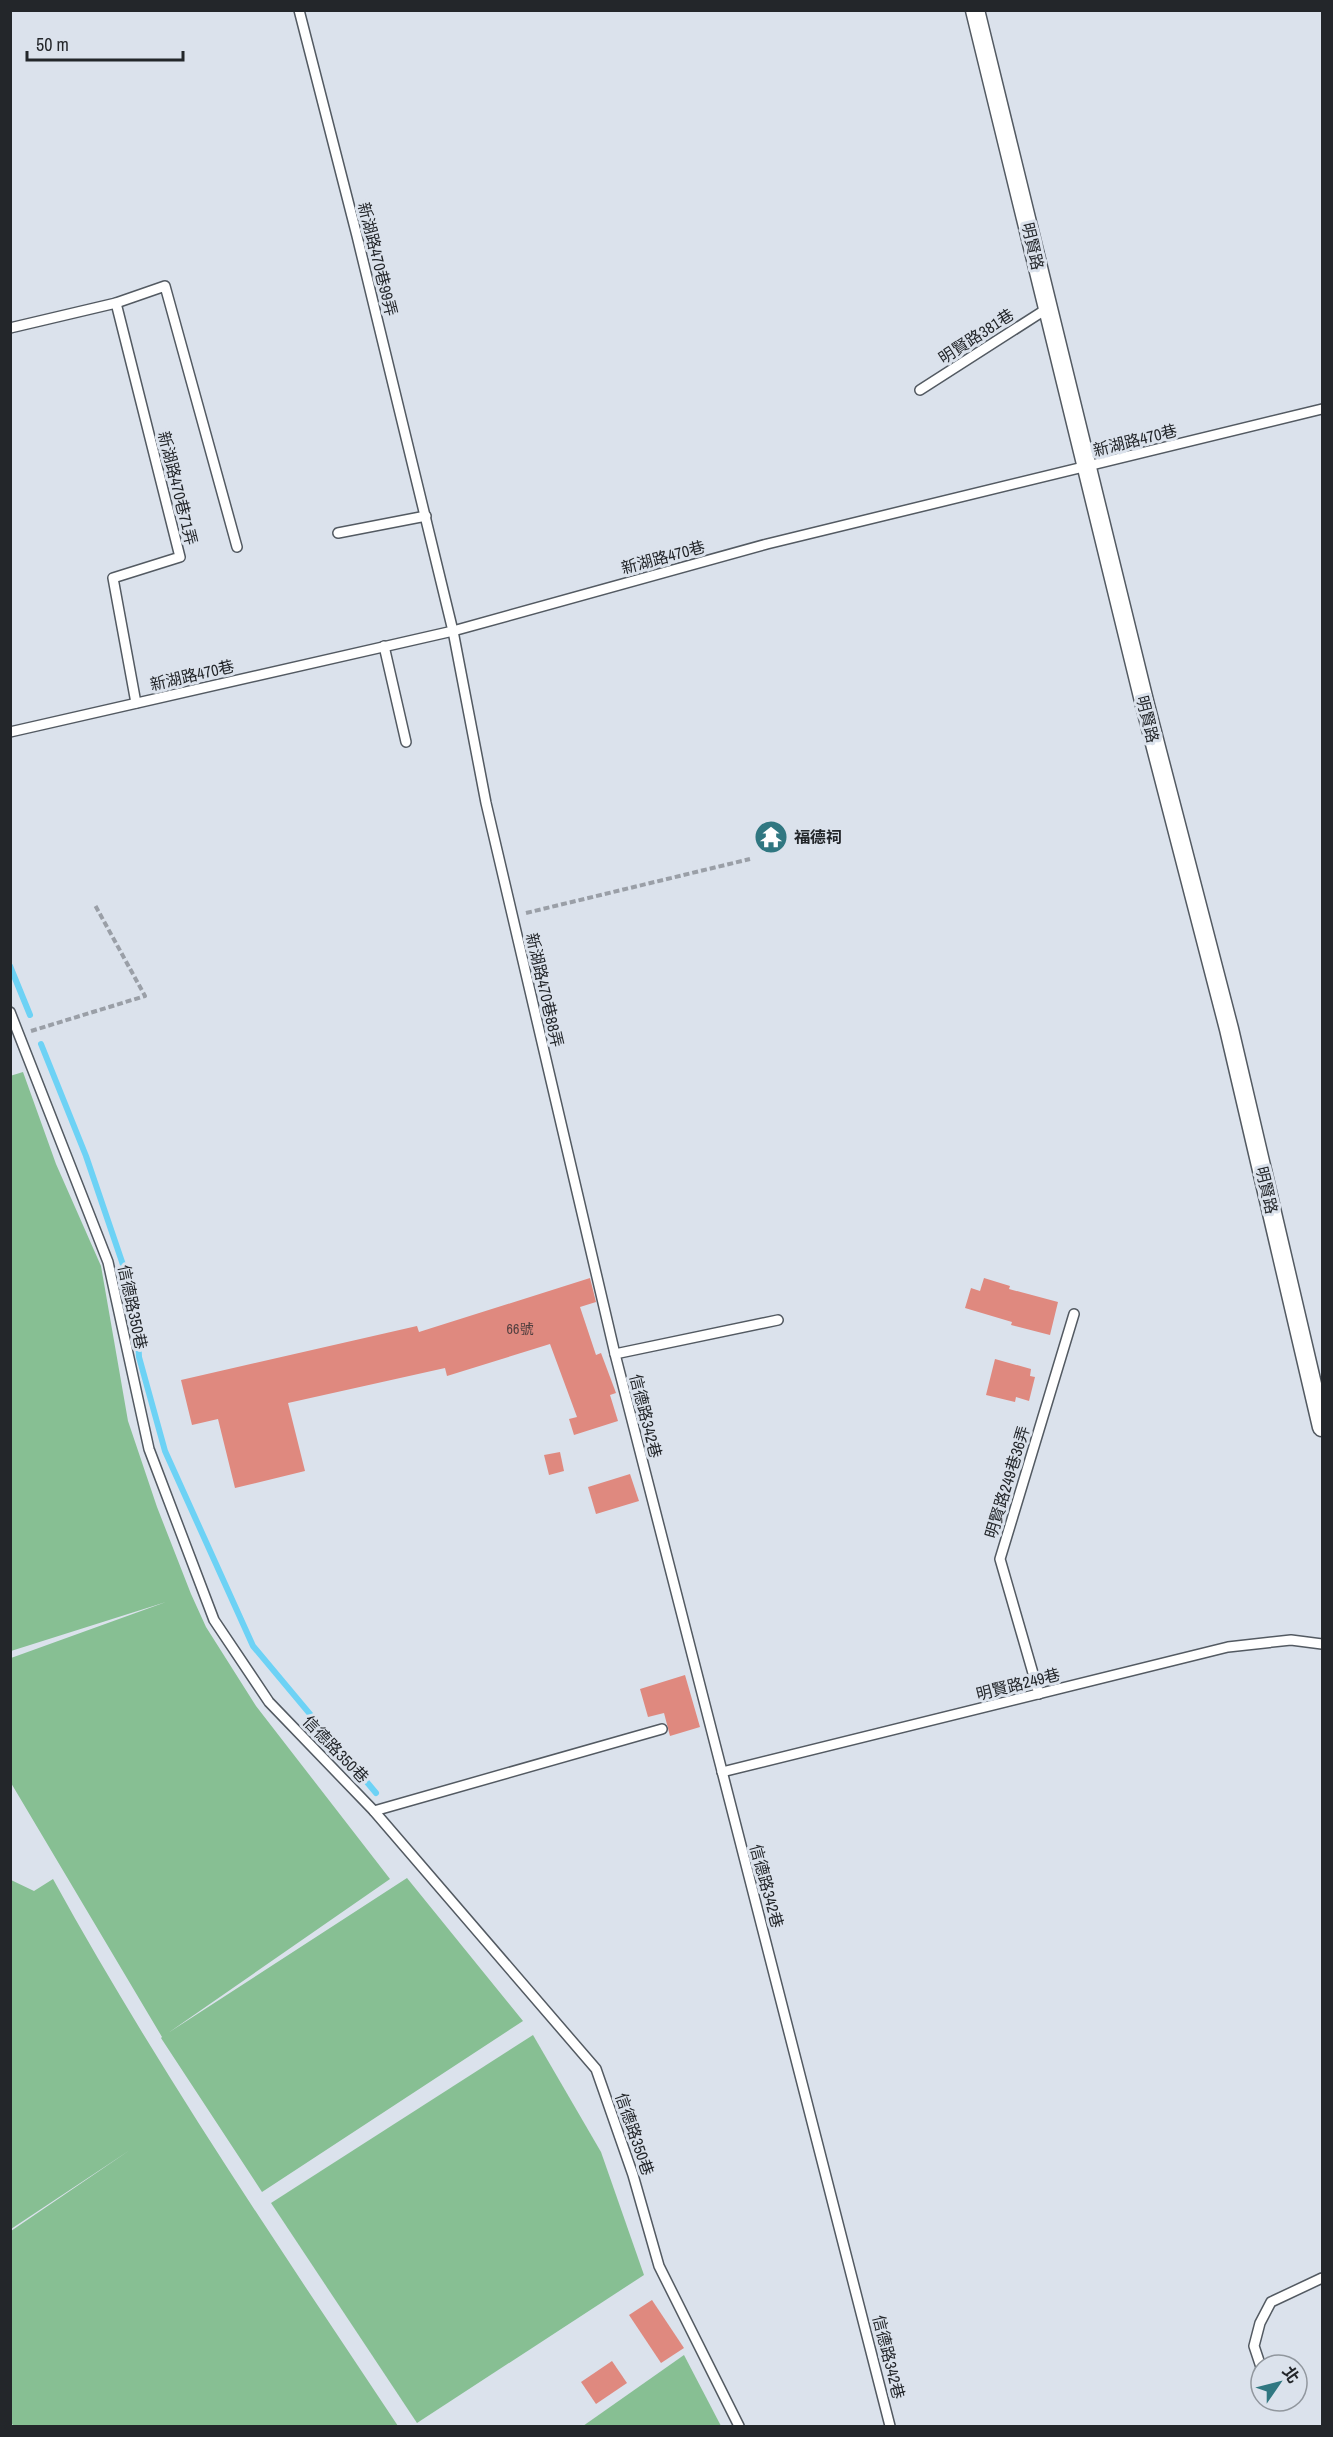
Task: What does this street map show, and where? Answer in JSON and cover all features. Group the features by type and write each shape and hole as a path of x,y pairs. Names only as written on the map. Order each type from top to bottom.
{"street":[{"name":"明賢路","path":"975,10 1145,705 1229,1029 1323,1427"}],"lane":[{"name":"新湖路470巷99弄","path":"299,10 357,236 453,631"},
{"path":"10,328 116,303 165,286 237,547"},
{"name":"新湖路470巷71弄","path":"116,303 180,557 112,578 136,703"},
{"name":"明賢路381巷","path":"920,390 1048,308"},
{"name":"新湖路470巷","path":"10,732 453,631 767,544 1323,409"},
{"path":"338,533 426,516"},
{"name":"新湖路470巷88弄","path":"453,631 486,803 615,1354"},
{"path":"384,646 406,742"},
{"name":"信德路350巷","path":"10,1012 108,1262 149,1449 214,1620 269,1702 374,1811 596,2069 633,2175 659,2266 739,2427"},
{"name":"明賢路249巷36弄","path":"1039,1694 1000,1559 1074,1314"},
{"path":"615,1354 778,1320"},
{"name":"信德路342巷","path":"615,1354 890,2427"},
{"name":"明賢路249巷","path":"722,1772 1228,1647 1292,1640 1323,1644"},
{"path":"374,1811 662,1729"},
{"path":"1256,2353 1254,2346 1260,2323 1271,2302 1323,2278"}],"path":[{"path":"513,916 750,859"},
{"path":"19,1035 146,996 95,904"}],"green space":[{"path":"23,1072 56,1164 101,1266 128,1421 157,1507 206,1627 256,1706 390,1879 168,2033 407,1878 523,2021 262,2192 161,2038 11,1783 11,1658 166,1602 11,1651 10,1076"},
{"path":"53,1879 176,2088 398,2426 14,2426 11,2423 11,2231 130,2150 11,2229 11,1880 34,1891"},
{"path":"533,2035 601,2152 644,2275 417,2423 271,2203"},
{"path":"684,2355 721,2426 583,2426"}],"building":[{"path":"590,1278 596,1302 580,1307 596,1355 601,1353 616,1393 610,1395 618,1421 574,1435 569,1419 577,1417 550,1344 447,1376 445,1368 288,1403 305,1471 235,1488 218,1419 192,1425 181,1380 417,1326 419,1332"},
{"path":"984,1278 1010,1286 1009,1289 1058,1302 1050,1335 1011,1325 1012,1322 965,1308 971,1288 980,1291"},
{"path":"995,1359 1031,1369 1030,1376 1035,1377 1029,1401 1016,1397 1015,1402 986,1395"},
{"path":"560,1452 564,1471 549,1475 544,1455"},
{"path":"630,1474 639,1501 596,1514 588,1487"},
{"path":"685,1675 700,1727 670,1736 664,1713 648,1717 640,1689"},
{"path":"652,2300 684,2348 661,2363 629,2315"},
{"path":"612,2361 627,2383 596,2404 581,2382"}],"waterway":[{"path":"10,966 30,1015"},
{"path":"41,1044 86,1156 136,1303 139,1357 165,1451 253,1646 376,1793"}],"place":[{"name":"福德祠","path":"771,837"}]}
